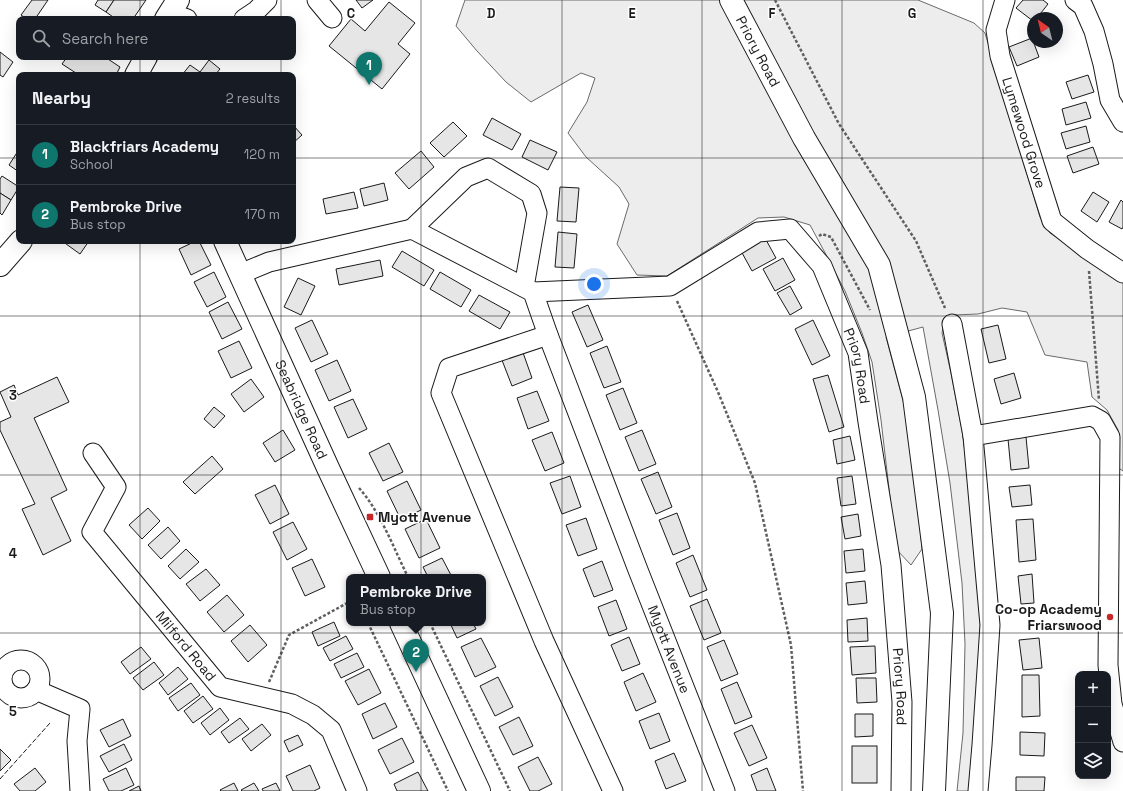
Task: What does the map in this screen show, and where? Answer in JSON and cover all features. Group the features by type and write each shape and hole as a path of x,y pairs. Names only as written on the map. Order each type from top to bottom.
{"main road":[{"name":"Priory Road","path":"731,0 804,138 879,265 914,397 942,613 934,791"},
{"path":"138,72 144,60"},
{"path":"0,265 18,244"},
{"name":"Seabridge Road","path":"226,244 378,574"},
{"path":"402,626 480,791"}],"street":[{"path":"248,16 267,0"},
{"path":"317,0 332,18"},
{"name":"Lymewood Grove","path":"1005,0 996,30 1000,56 1052,222 1087,249 1123,273"},
{"path":"1075,0 1083,6 1094,31 1103,64 1110,100 1123,122"},
{"name":"Myott Avenue","path":"412,229 466,176 488,168 531,194 537,213 528,290 548,335 725,791"},
{"name":"Priory Road","path":"528,290 670,286 758,232 790,228 822,266 858,353 891,565 902,702 901,791"},
{"path":"240,274 269,262 412,229 528,290"},
{"path":"952,324 973,436 990,625 978,791"},
{"path":"548,335 449,368 441,393 544,641 612,791"},
{"path":"973,436 1092,416 1101,421 1110,437 1108,665 1112,704 1123,742"},
{"name":"Milford Road","path":"93,453 116,487 92,532 220,687 292,704 313,715 331,730 357,791"},
{"path":"36,690 80,709 77,741 80,791"}],"path":[{"path":"774,0 839,124 916,241 952,324"},
{"path":"803,244 822,234 831,237 871,311"},
{"path":"1087,249 1101,421"},
{"path":"670,286 718,392 755,483 791,645 803,791"},
{"path":"358,486 366,495 378,516 407,574"},
{"path":"262,697 289,635 346,604"},
{"path":"369,626 448,791"},
{"path":"431,626 510,791"}],"shaded area":[{"path":"465,0 918,0 974,23 985,33 1040,217 1050,233 1123,282 1123,471 1114,465 1118,430 1107,410 1092,397 1087,362 1045,355 1027,312 1002,308 978,314 945,317 942,333 962,430 977,540 981,612 972,791 957,791 963,733 965,644 962,583 950,483 923,327 886,337 904,404 913,458 918,502 922,549 911,565 896,549 881,420 872,362 845,291 810,225 784,217 758,218 667,276 637,275 617,244 629,204 619,187 586,157 568,133 587,102 595,78 581,73 531,102 506,82 456,26"}],"building":[{"path":"32,0 48,0 37,16 21,15"},
{"path":"98,0 114,0 106,12 95,5"},
{"path":"114,0 146,0 135,16 112,16 106,12"},
{"path":"356,0 373,0 362,8"},
{"path":"1023,0 1043,0 1048,4 1042,12 1027,12 1027,16 1016,8"},
{"path":"389,2 415,23 398,44 410,54 382,89 329,46 351,19 365,31"},
{"path":"1027,40 1027,48 1036,48 1039,57 1017,66 1009,47"},
{"path":"0,52 13,62 3,77 0,75"},
{"path":"65,60 110,60 120,67 118,72 74,72 62,64"},
{"path":"209,60 220,69 218,72 200,72"},
{"path":"190,65 200,72 184,72"},
{"path":"1088,75 1094,92 1072,99 1066,82"},
{"path":"1086,102 1091,118 1066,125 1062,109"},
{"path":"492,118 521,134 512,150 483,135"},
{"path":"453,122 467,136 444,157 430,143"},
{"path":"1086,126 1090,142 1066,149 1061,133"},
{"path":"296,128 302,135 296,140"},
{"path":"530,140 557,152 548,170 522,157"},
{"path":"1093,147 1099,164 1073,173 1067,156"},
{"path":"421,151 434,167 409,189 395,173"},
{"path":"16,154 16,170 9,165"},
{"path":"2,176 16,185 16,192 11,200 0,193 0,179"},
{"path":"384,183 388,200 364,206 360,189"},
{"path":"560,187 579,188 576,222 557,221"},
{"path":"354,192 358,208 326,214 323,199"},
{"path":"1093,192 1109,202 1097,222 1081,211"},
{"path":"0,193 11,200 2,215 0,213"},
{"path":"1121,200 1123,202 1122,229 1109,222"},
{"path":"558,232 577,234 574,268 555,267"},
{"path":"765,238 776,258 752,271 741,251"},
{"path":"66,244 87,244 80,254"},
{"path":"190,244 200,244 211,265 191,275 179,249"},
{"path":"402,251 434,270 424,286 392,267"},
{"path":"783,258 795,280 775,291 763,269"},
{"path":"380,260 383,276 339,285 336,269"},
{"path":"214,272 226,297 207,307 194,282"},
{"path":"440,272 471,290 461,307 430,289"},
{"path":"298,278 315,286 301,315 284,307"},
{"path":"790,286 802,308 790,315 777,293"},
{"path":"479,295 510,312 500,329 469,311"},
{"path":"228,302 242,329 222,339 209,312"},
{"path":"588,305 603,340 587,347 572,312"},
{"path":"312,320 328,354 311,362 295,328"},
{"path":"813,320 830,356 812,365 795,329"},
{"path":"998,325 1006,359 989,363 981,329"},
{"path":"239,341 252,368 231,378 218,351"},
{"path":"607,346 621,382 604,388 590,353"},
{"path":"521,347 532,378 512,386 500,355"},
{"path":"337,360 351,391 329,401 315,370"},
{"path":"1014,373 1021,398 1001,404 994,379"},
{"path":"828,375 844,427 829,432 813,379"},
{"path":"57,377 69,402 34,418 67,490 51,498 71,541 43,555 22,509 35,504 0,430 0,422 11,417 0,392 14,385 18,395"},
{"path":"251,379 264,397 244,412 231,394"},
{"path":"623,388 637,423 620,430 606,395"},
{"path":"537,391 549,421 528,429 517,398"},
{"path":"353,399 367,429 348,438 334,407"},
{"path":"214,407 225,416 214,428 204,419"},
{"path":"283,430 295,450 275,462 263,443"},
{"path":"642,430 656,464 639,471 625,437"},
{"path":"552,432 564,463 545,471 532,440"},
{"path":"850,436 855,460 837,464 833,440"},
{"path":"1026,437 1029,468 1011,470 1008,439"},
{"path":"389,443 403,472 383,481 369,453"},
{"path":"212,456 223,469 195,494 183,482"},
{"path":"658,472 672,507 656,514 641,479"},
{"path":"570,476 581,507 562,514 550,483"},
{"path":"852,476 856,504 841,506 837,478"},
{"path":"407,481 421,510 401,520 387,491"},
{"path":"275,485 289,514 270,524 255,495"},
{"path":"1030,485 1032,505 1012,507 1009,487"},
{"path":"148,508 160,521 142,539 129,525"},
{"path":"677,513 690,548 673,555 659,520"},
{"path":"858,514 861,536 845,539 841,517"},
{"path":"586,518 597,549 578,556 566,525"},
{"path":"426,519 440,548 419,558 405,529"},
{"path":"1033,519 1036,560 1019,562 1016,520"},
{"path":"293,522 307,549 287,560 273,532"},
{"path":"168,527 180,541 161,559 148,545"},
{"path":"186,549 199,562 180,579 168,566"},
{"path":"863,549 865,571 846,573 844,551"},
{"path":"693,555 707,590 690,597 676,563"},
{"path":"442,558 450,574 426,574 423,567"},
{"path":"312,559 325,587 305,596 292,568"},
{"path":"602,561 613,590 594,597 583,569"},
{"path":"206,569 220,585 200,601 186,584"},
{"path":"1032,574 1034,603 1021,604 1018,576"},
{"path":"865,581 867,603 848,605 846,583"},
{"path":"227,595 244,615 224,632 207,612"},
{"path":"707,599 721,633 704,640 690,606"},
{"path":"616,600 627,629 609,636 598,607"},
{"path":"867,618 868,641 848,642 847,620"},
{"path":"334,622 340,636 318,646 312,632"},
{"path":"250,625 267,645 248,662 231,641"},
{"path":"451,626 474,626 476,629 457,638"},
{"path":"346,636 353,649 330,661 323,648"},
{"path":"629,637 640,664 622,671 611,645"},
{"path":"481,638 496,667 475,677 461,647"},
{"path":"1039,638 1042,668 1023,670 1019,640"},
{"path":"724,640 738,674 721,681 707,647"},
{"path":"875,646 876,673 852,675 850,647"},
{"path":"141,647 151,659 130,674 121,662"},
{"path":"357,653 364,667 341,678 334,664"},
{"path":"154,662 164,675 143,690 133,678"},
{"path":"178,667 188,679 168,695 159,683"},
{"path":"369,669 381,693 358,705 345,681"},
{"path":"643,673 656,702 636,711 624,682"},
{"path":"1022,675 1039,675 1040,716 1022,717"},
{"path":"498,677 513,707 495,716 480,686"},
{"path":"856,678 876,678 877,702 857,703"},
{"path":"737,682 752,717 735,724 721,689"},
{"path":"191,683 200,695 178,711 169,698"},
{"path":"203,696 213,709 193,723 184,711"},
{"path":"385,703 397,727 373,739 362,714"},
{"path":"220,708 229,720 210,735 201,723"},
{"path":"659,713 670,741 650,749 639,721"},
{"path":"855,714 873,714 873,736 855,737"},
{"path":"519,717 533,746 513,755 499,727"},
{"path":"240,718 249,729 229,743 221,732"},
{"path":"123,719 131,736 109,747 100,730"},
{"path":"262,724 271,735 251,751 242,739"},
{"path":"752,725 767,758 749,766 734,733"},
{"path":"1020,732 1045,733 1044,756 1020,755"},
{"path":"298,735 303,745 289,752 284,741"},
{"path":"402,738 414,762 390,774 378,750"},
{"path":"124,744 132,760 109,772 100,756"},
{"path":"852,746 877,746 877,783 852,783"},
{"path":"0,749 11,760 0,771"},
{"path":"674,753 686,781 666,789 655,761"},
{"path":"538,757 552,784 538,791 530,791 518,767"},
{"path":"310,765 320,788 314,791 293,791 286,776"},
{"path":"35,768 46,782 35,791 20,791 14,784"},
{"path":"126,768 134,785 121,791 109,791 103,779"},
{"path":"767,768 776,791 757,791 751,775"},
{"path":"418,772 428,791 397,791 394,784"},
{"path":"1016,777 1045,777 1044,791 1016,791"},
{"path":"234,783 238,791 220,790"},
{"path":"254,783 259,791 241,790"},
{"path":"276,783 280,791 263,791 262,789"},
{"path":"139,786 141,791 129,791"}],"fence":[{"path":"0,779 50,723"}],"place":[{"name":"Blackfriars Academy","path":"369,85"},
{"name":"Myott Avenue","path":"370,517"},
{"name":"Co-op Academy Friarswood","path":"1110,617"},
{"name":"Pembroke Drive","path":"416,672"}]}
